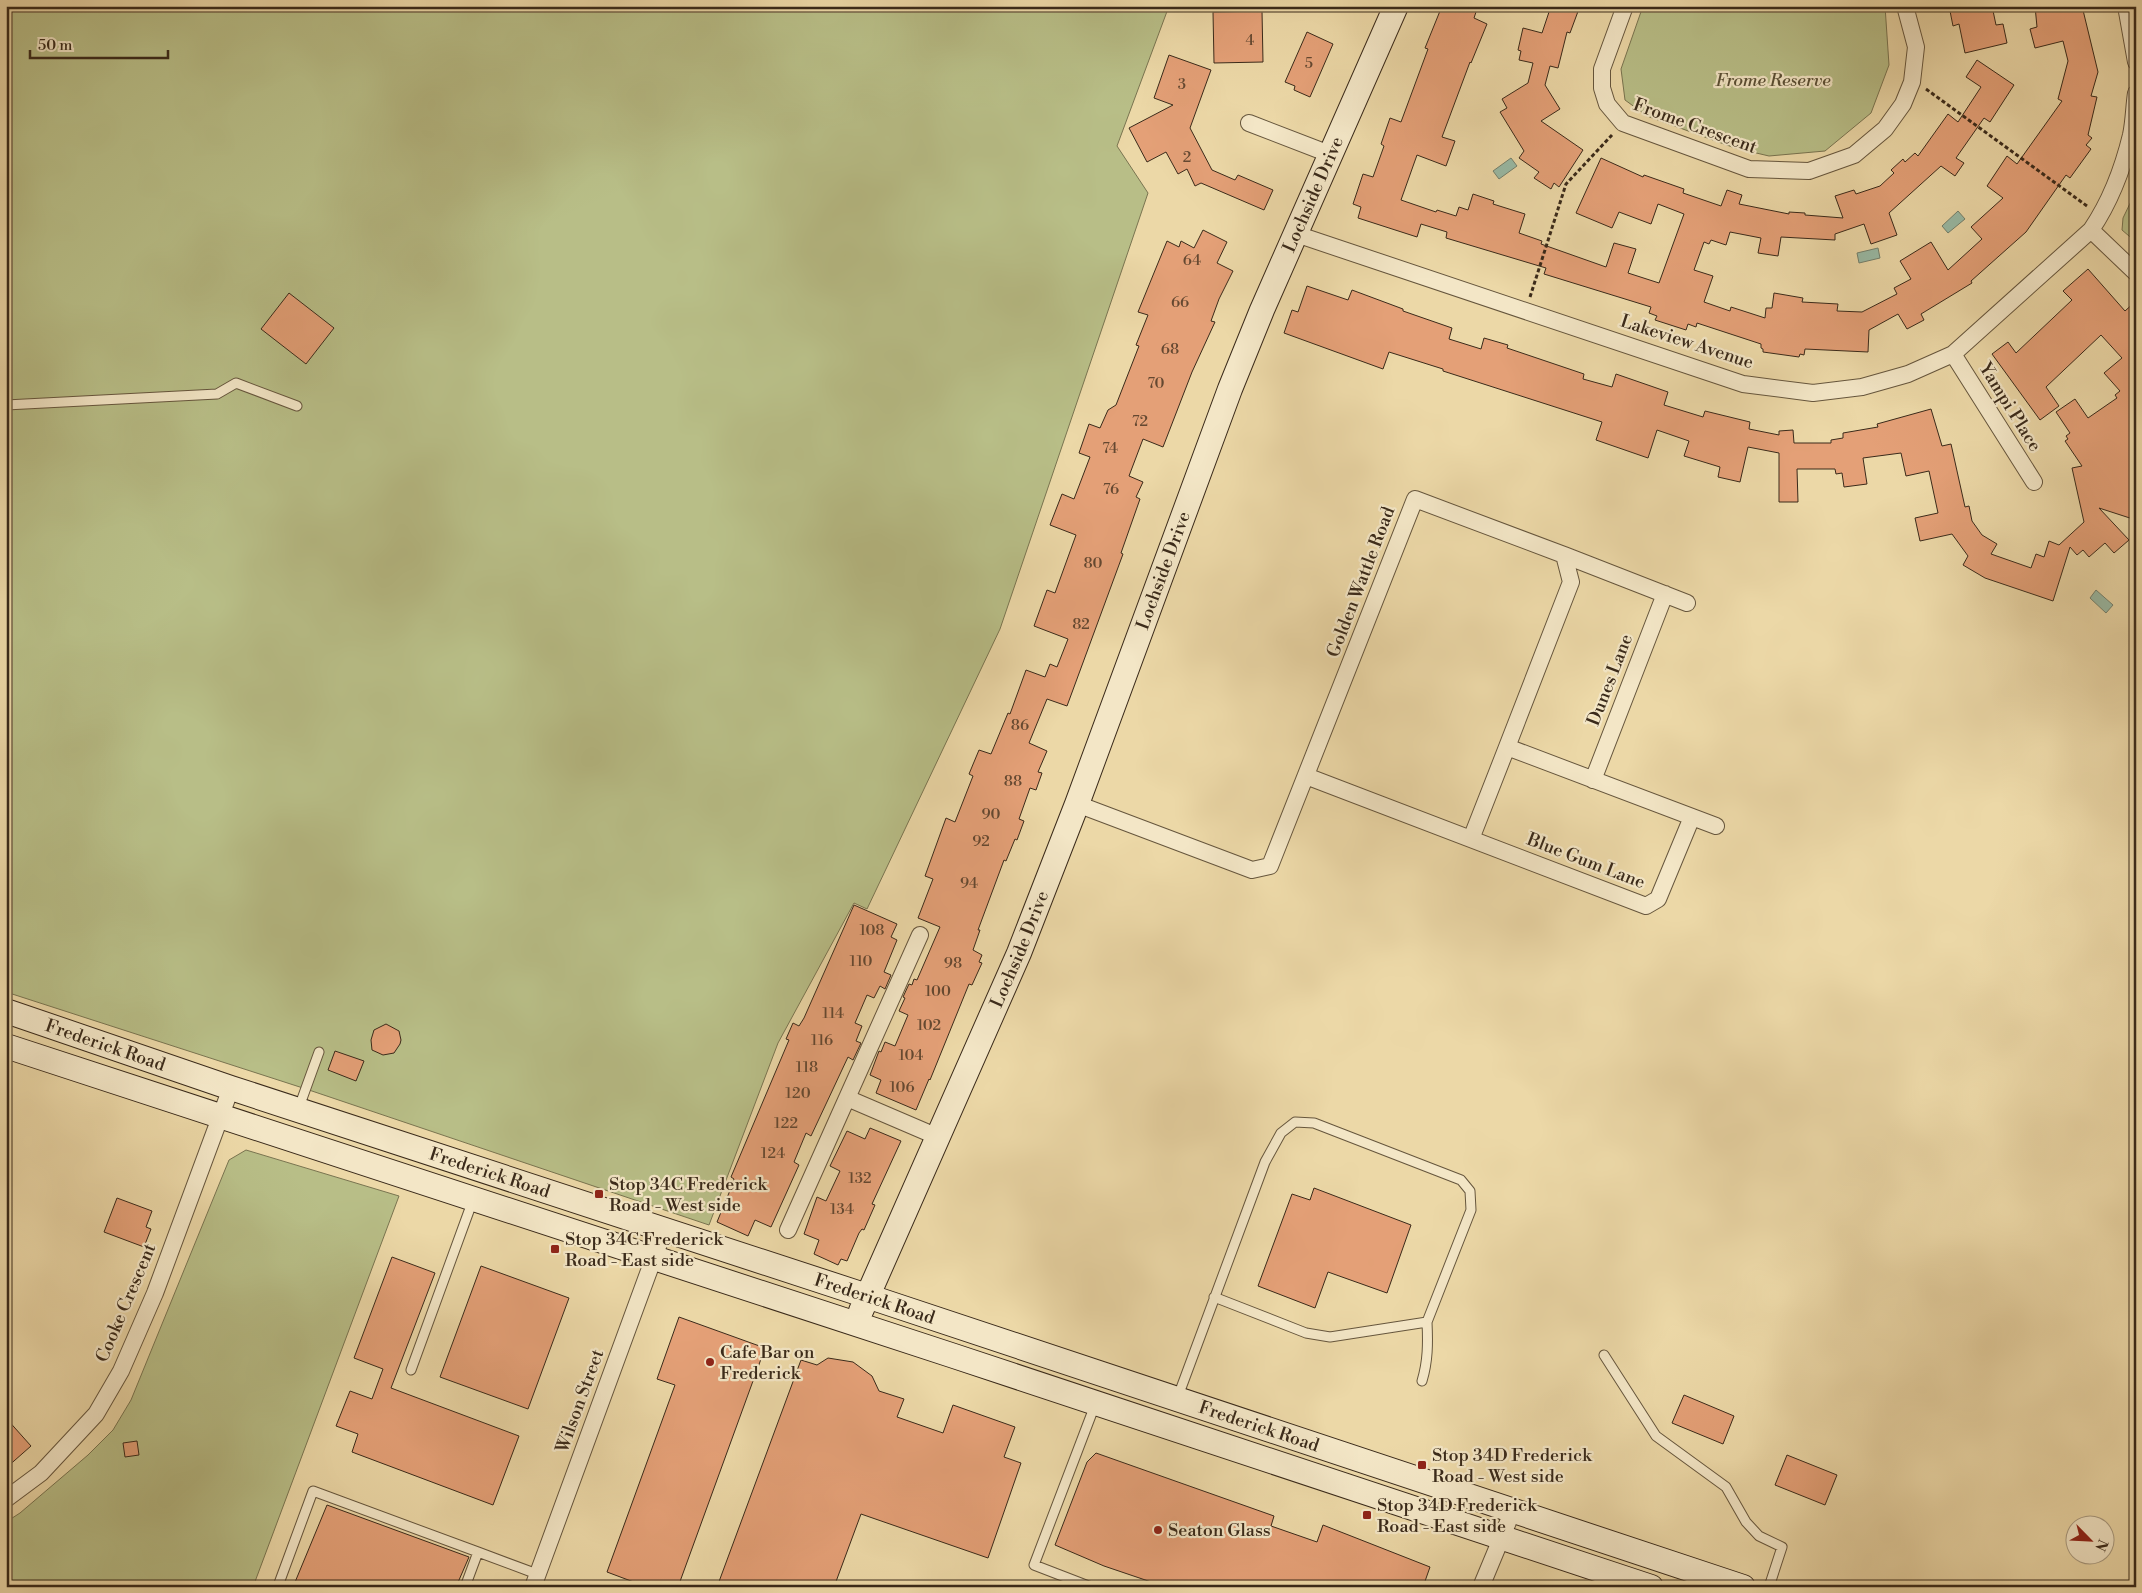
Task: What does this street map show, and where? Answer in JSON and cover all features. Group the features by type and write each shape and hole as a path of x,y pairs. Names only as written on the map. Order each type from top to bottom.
{"main road":[{"name":"Lochside Drive","path":"854,1324 1019,953 1077,804 1230,389 1396,6"},
{"name":"Frederick Road","path":"6,1011 231,1088 867,1296 1743,1587"},
{"name":"Frederick Road","path":"6,1046 1651,1587"}],"street":[{"name":"Frome Crescent","path":"1625,6 1602,69 1602,88 1606,104 1623,123 1749,169 1809,171 1854,155 1885,129 1903,104 1912,82 1916,47 1905,6"},
{"path":"2126,6 2136,62"},
{"name":"Lakeview Avenue","path":"1296,234 1743,384 1813,393 1862,387 1908,374 1953,354 2091,230 2101,215 2114,187 2131,134 2136,93"},
{"path":"1248,123 1332,155"},
{"path":"2091,230 2136,273"},
{"name":"Yampi Place","path":"1953,354 2034,482"},
{"name":"Golden Wattle Road","path":"1077,804 1252,870 1270,866 1415,499 1564,555"},
{"path":"1564,555 1687,603"},
{"path":"1471,839 1571,582 1564,555"},
{"name":"Dunes Lane","path":"1593,780 1665,594"},
{"path":"1507,747 1716,826"},
{"name":"Blue Gum Lane","path":"1306,776 1646,906 1658,899 1692,817"},
{"path":"788,1230 920,935"},
{"name":"Cooke Crescent","path":"6,1499 41,1473 96,1414 121,1371 154,1293 231,1088"},
{"path":"847,1098 938,1137"},
{"name":"Wilson Street","path":"535,1580 664,1230"},
{"path":"1481,1587 1513,1510"}],"lane":[{"path":"6,405 216,394 236,383 297,406"},
{"path":"298,1110 319,1052"},
{"path":"1177,1399 1265,1162 1281,1133 1296,1122 1314,1123 1461,1180 1470,1191 1471,1210 1427,1322 1429,1346 1427,1366 1422,1381"},
{"path":"411,1370 474,1200"},
{"path":"1214,1297 1306,1333 1330,1337 1427,1322"},
{"path":"1604,1355 1656,1436 1726,1487 1746,1522 1759,1536 1782,1547 1769,1587"},
{"path":"1091,1587 1034,1564 1096,1403"},
{"path":"278,1586 313,1491 478,1552 535,1580"},
{"path":"466,1587 478,1552"}],"path":[{"path":"1912,82 1922,86 2101,215"},
{"path":"1525,310 1566,184 1623,123"}],"green space":[{"path":"6,6 1169,6 1117,146 1148,193 1000,629 867,909 854,903 778,1043 709,1225 306,1089 6,992"},
{"name":"Frome Reserve","path":"1643,6 1885,6 1889,65 1871,113 1825,151 1769,156 1735,148 1647,116 1625,100 1621,69"},
{"path":"2136,191 2136,242 2122,230 2123,218"},
{"path":"246,1150 399,1196 253,1587 6,1587 6,1522 20,1513 88,1455 113,1430 131,1400 229,1160"}],"shaded area":[{"path":"1511,158 1517,166 1499,179 1493,171"},
{"path":"1958,211 1965,219 1948,233 1942,226"},
{"path":"1878,248 1880,258 1859,263 1857,253"},
{"path":"2096,590 2113,605 2106,613 2090,598"}],"building":[{"path":"1442,6 1478,6 1474,18 1487,24 1470,62 1442,137 1455,141 1446,166 1417,155 1401,200 1436,212 1437,210 1456,216 1459,207 1468,210 1473,194 1494,201 1493,204 1525,214 1519,233 1542,241 1541,244 1606,267 1614,243 1636,249 1628,273 1659,283 1684,214 1658,204 1651,224 1619,212 1612,228 1576,213 1601,158 1643,177 1644,175 1684,189 1683,193 1721,206 1727,190 1742,195 1739,204 1789,214 1789,212 1805,213 1805,215 1843,218 1835,196 1854,190 1856,194 1880,186 1894,173 1891,170 1903,159 1905,162 1915,153 1918,156 1948,114 1958,122 1981,87 1966,77 1977,60 2014,85 1990,122 1984,118 1956,158 1964,163 1955,176 1941,166 1889,213 1897,235 1871,244 1864,224 1835,234 1835,240 1781,237 1778,256 1758,253 1761,238 1730,232 1726,245 1711,240 1709,244 1704,242 1694,270 1713,276 1704,302 1730,311 1731,307 1765,318 1766,308 1772,308 1774,293 1803,298 1802,302 1838,304 1837,311 1862,312 1897,294 1894,288 1911,279 1900,261 1931,242 1948,270 1982,239 1971,227 2003,198 1987,186 2007,156 2017,164 2062,101 2058,99 2068,61 2063,41 2035,48 2030,29 2037,27 2035,6 2082,6 2098,72 2091,96 2097,97 2088,135 2092,138 2086,145 2091,149 2070,178 2066,175 2026,232 1971,281 1972,283 1921,314 1924,320 1907,329 1898,314 1869,330 1868,352 1805,349 1804,355 1800,354 1799,357 1763,352 1761,344 1697,323 1696,327 1688,324 1686,330 1655,320 1657,316 1649,313 1651,307 1544,274 1546,268 1446,238 1447,232 1421,224 1417,237 1358,218 1361,207 1353,204 1363,174 1373,177 1384,146 1381,144 1390,118 1401,122 1428,49 1425,48"},
{"path":"1551,6 1580,6 1570,33 1567,32 1558,68 1550,66 1545,85 1560,109 1541,121 1583,150 1559,187 1554,183 1551,189 1534,178 1539,172 1519,158 1524,151 1500,112 1507,108 1502,99 1528,83 1533,63 1519,60 1521,51 1518,50 1523,28 1542,33"},
{"path":"1949,6 1992,6 1996,25 2003,24 2007,43 1965,53 1959,24 1953,26"},
{"path":"1262,11 1263,62 1214,63 1213,12"},
{"path":"1307,32 1333,44 1310,97 1294,90 1295,86 1285,82"},
{"path":"1169,55 1211,70 1190,128 1212,170 1235,180 1238,175 1273,190 1264,210 1201,183 1195,186 1187,169 1178,174 1166,152 1147,162 1129,128 1173,105 1154,98"},
{"path":"1203,230 1227,242 1217,263 1233,271 1219,299 1211,321 1215,322 1192,372 1163,447 1143,439 1129,476 1143,482 1136,497 1140,499 1121,553 1123,554 1067,706 1047,699 1029,743 1047,751 1038,772 1042,773 1036,790 1030,788 1019,819 1024,821 1017,840 1015,839 1006,861 1004,860 978,930 980,930 973,950 982,955 979,962 982,963 972,985 969,984 916,1110 876,1093 881,1080 870,1075 879,1051 881,1052 885,1042 895,1046 908,1015 899,1011 905,998 903,997 909,984 912,985 914,979 917,980 940,927 918,918 933,879 925,876 946,818 955,822 973,776 969,774 979,750 991,754 1008,713 1010,714 1026,670 1045,677 1050,664 1057,667 1068,639 1034,626 1047,590 1055,593 1076,535 1050,525 1062,494 1074,499 1090,457 1079,453 1089,424 1100,428 1108,410 1116,405 1139,346 1136,345 1148,315 1138,312 1167,241 1179,247 1181,241 1194,248"},
{"path":"2088,269 2125,311 2136,301 2136,520 2099,508 2129,540 2114,553 2105,543 2089,557 2083,550 2077,555 2070,547 2053,601 1985,578 1963,565 1968,556 1952,534 1920,541 1915,518 1938,513 1929,471 1906,476 1901,453 1863,458 1867,484 1844,487 1842,473 1836,474 1835,469 1797,469 1798,502 1779,502 1779,453 1748,447 1740,482 1718,477 1720,467 1684,456 1689,441 1657,430 1648,458 1596,440 1602,422 1389,352 1383,369 1284,333 1292,310 1298,312 1307,286 1348,300 1352,290 1403,309 1403,311 1452,328 1449,339 1481,349 1484,338 1508,345 1507,348 1584,374 1583,379 1612,387 1616,374 1668,392 1664,405 1703,417 1705,411 1750,422 1749,429 1779,435 1779,431 1793,430 1794,443 1831,443 1831,440 1843,438 1843,433 1878,427 1877,424 1931,409 1942,446 1951,444 1965,507 1969,506 1972,521 1982,535 1997,544 1991,554 2031,568 2036,554 2044,557 2049,541 2059,545 2084,522 2072,468 2082,466 2065,441 2068,439 2066,436 2070,433 2056,412 2075,399 2088,418 2117,398 2115,395 2120,391 2104,373 2122,358 2101,335 2046,387 2059,406 2040,420 1992,354 2008,342 2016,353 2072,300 2063,291"},
{"path":"289,293 334,328 306,364 261,329"},
{"path":"854,905 897,924 891,937 897,940 884,972 891,975 885,989 880,986 874,998 867,995 855,1023 862,1026 856,1041 861,1043 853,1060 848,1057 811,1136 806,1133 794,1162 799,1165 771,1227 755,1220 748,1236 717,1222 734,1179 731,1177 789,1040 786,1039 793,1023 799,1026 804,1018"},
{"path":"386,1024 399,1031 401,1040 394,1053 383,1055 372,1050 371,1040 374,1030"},
{"path":"335,1051 364,1061 356,1081 328,1070"},
{"path":"870,1128 901,1141 872,1204 875,1205 864,1230 862,1229 859,1233 847,1261 841,1259 838,1265 814,1254 819,1240 804,1234 817,1197 826,1201 840,1171 830,1166 847,1131 865,1139"},
{"path":"1314,1188 1411,1225 1387,1293 1328,1272 1315,1308 1258,1286 1292,1194 1310,1200"},
{"path":"117,1198 152,1211 146,1227 151,1229 144,1247 104,1232"},
{"path":"392,1257 435,1273 391,1388 519,1436 493,1505 352,1452 358,1434 336,1426 350,1391 372,1399 383,1369 354,1358"},
{"path":"481,1266 569,1298 528,1409 440,1377"},
{"path":"679,1317 765,1348 678,1587 647,1587 607,1572 675,1385 657,1379"},
{"path":"828,1358 853,1362 872,1376 879,1391 904,1399 897,1417 943,1433 953,1405 1015,1427 1004,1457 1021,1463 988,1558 861,1514 834,1587 717,1587 801,1360 817,1365"},
{"path":"1684,1395 1734,1416 1723,1444 1672,1423"},
{"path":"6,1418 31,1446 6,1468"},
{"path":"137,1441 139,1455 125,1457 123,1443"},
{"path":"1096,1453 1274,1516 1271,1526 1317,1542 1323,1525 1430,1567 1423,1587 1166,1587 1104,1566 1055,1545 1087,1462"},
{"path":"1787,1455 1837,1475 1825,1505 1775,1485"},
{"path":"327,1505 469,1557 456,1587 293,1587"}],"place":[{"name":"Stop 34C Frederick Road - West side","path":"599,1194"},
{"name":"Stop 34C Frederick Road - East side","path":"555,1249"},
{"name":"Cafe Bar on Frederick","path":"710,1362"},
{"name":"Stop 34D Frederick Road - West side","path":"1422,1465"},
{"name":"Stop 34D Frederick Road - East side","path":"1367,1515"},
{"name":"Seaton Glass","path":"1158,1530"}]}
